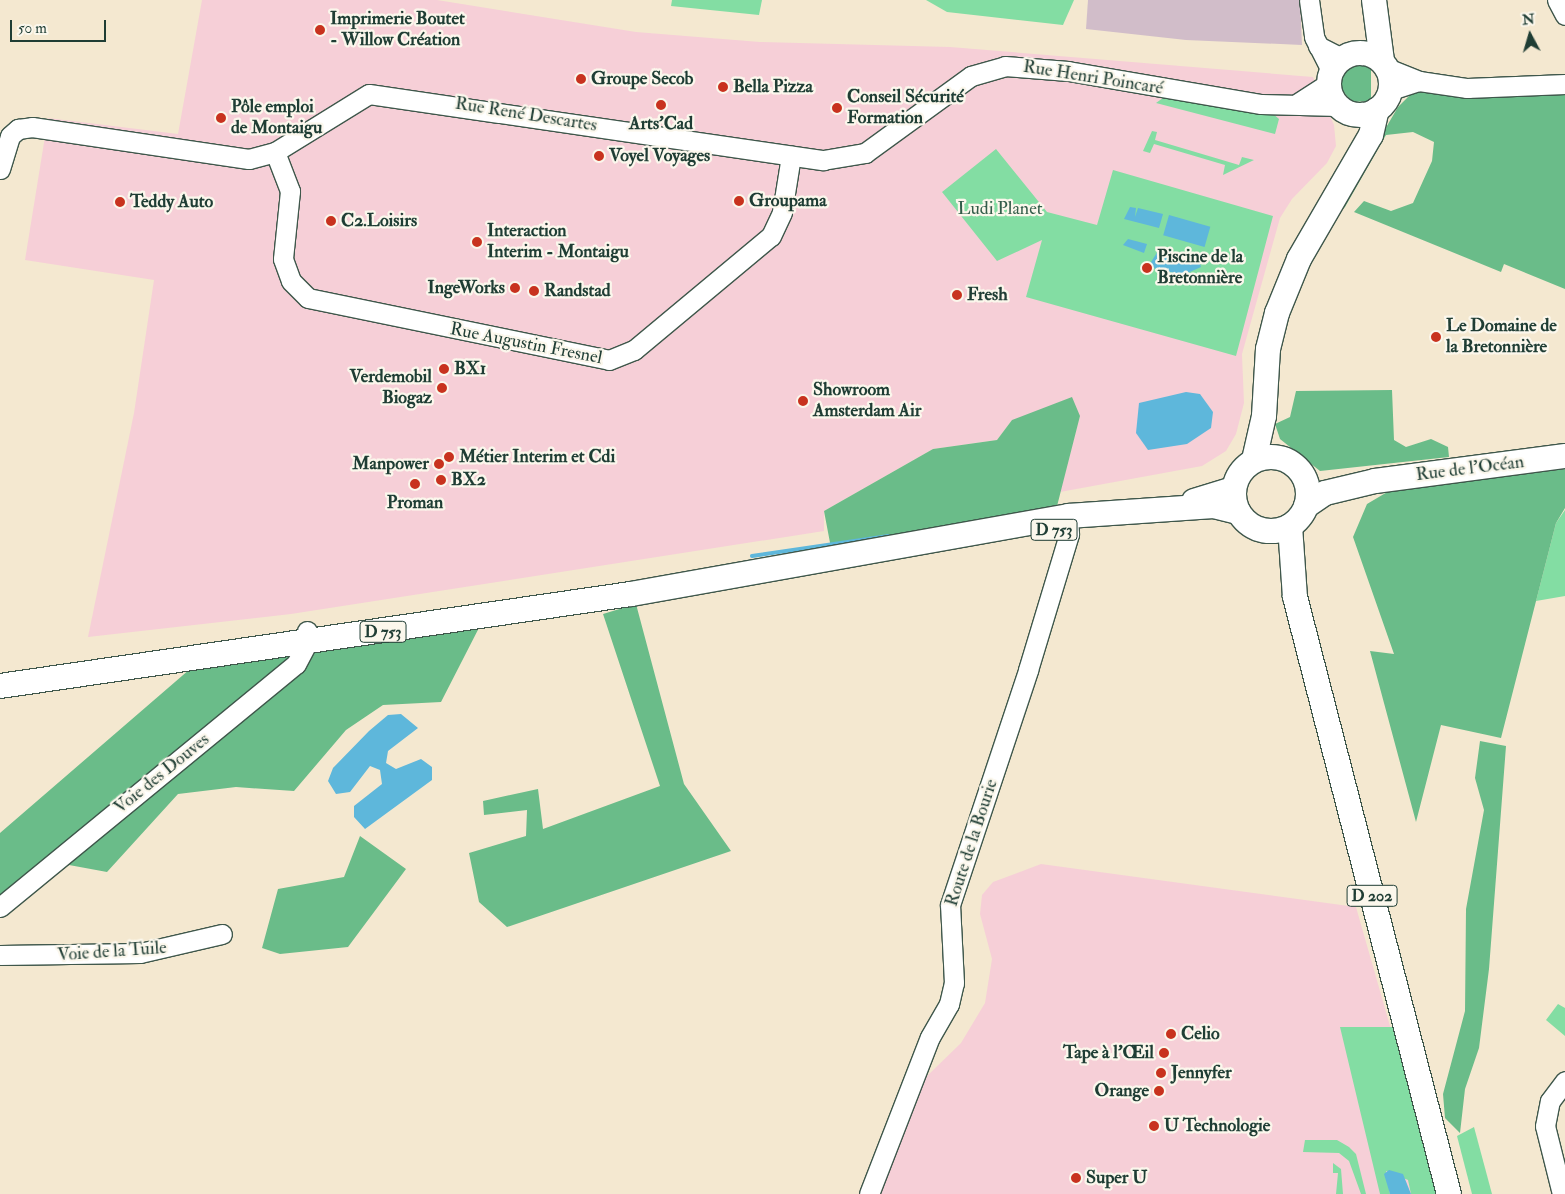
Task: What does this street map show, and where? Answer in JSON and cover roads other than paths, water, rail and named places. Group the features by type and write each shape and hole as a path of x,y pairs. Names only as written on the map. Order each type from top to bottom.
{"main road":[{"path":"1354,161 1352,132 1340,108 1339,66 1368,32 1374,0"},
{"path":"1265,459 1264,378 1277,313 1299,259 1371,134 1387,73 1374,0"},
{"path":"1339,66 1387,73"},
{"path":"1340,108 1359,115 1377,110"},
{"name":"Rue de l'Océan","path":"1306,506 1325,494 1375,481 1565,456"},
{"path":"1265,459 1288,461 1304,477 1306,506 1290,526 1265,531 1254,528 1238,512 1233,489 1237,477 1265,459"},
{"name":"Rue de l'Océan","path":"1304,477 1375,481"},
{"name":"D 753","path":"1166,509 1233,489"},
{"name":"D 753","path":"0,685 307,636 1166,509 1214,506 1238,512"},
{"name":"D 202","path":"1290,526 1295,597"},
{"name":"D 202","path":"1265,531 1295,597 1449,1194"}],"street":[{"path":"1292,106 1339,66 1318,46 1309,0"},
{"path":"1557,0 1565,15"},
{"name":"Rue Henri Poincaré","path":"791,156 846,158 886,142 971,76 1006,66 1292,106"},
{"path":"1387,73 1419,81 1502,89 1565,84"},
{"name":"Rue René Descartes","path":"275,152 354,100 386,93 791,156"},
{"path":"1292,106 1340,108"},
{"path":"0,169 10,136 18,129 32,127 235,158 275,152"},
{"name":"Rue Augustin Fresnel","path":"275,152 290,192 283,259 291,281 308,298 609,360 634,350 771,236 782,212 791,156"},
{"name":"Route de la Bourie","path":"869,1194 930,1037 949,1004 954,983 950,906 1022,689 1068,523"},
{"name":"Voie des Douves","path":"0,907 296,664 307,636"},
{"name":"Voie de la Tuile","path":"0,955 140,954 222,934"},
{"path":"1562,1194 1545,1126 1550,1101 1565,1081"}],"water":[{"path":"1130,207 1136,208 1135,217 1138,208 1163,214 1159,228 1124,219"},
{"path":"1169,215 1210,227 1205,247 1163,235"},
{"path":"1128,239 1147,244 1144,253 1123,245"},
{"path":"1160,248 1199,260 1201,267 1183,275 1153,268 1151,262"},
{"path":"1186,392 1200,394 1213,412 1211,428 1187,444 1148,450 1136,433 1139,403"},
{"path":"401,714 418,728 388,751 386,763 396,769 421,759 432,767 432,780 365,829 354,817 354,806 382,784 380,770 370,766 350,792 336,794 328,781 333,768 369,731 388,715"},
{"path":"1389,1170 1403,1174 1411,1194 1390,1194 1384,1174"}],"waterway":[{"path":"752,556 889,536"}],"place":[{"name":"Imprimerie Boutet - Willow Création","path":"320,30"},
{"name":"Groupe Secob","path":"581,79"},
{"name":"Bella Pizza","path":"723,87"},
{"name":"Arts'Cad","path":"661,105"},
{"name":"Conseil Sécurité Formation","path":"837,108"},
{"name":"Pôle emploi de Montaigu","path":"221,118"},
{"name":"Voyel Voyages","path":"599,156"},
{"name":"Groupama","path":"739,201"},
{"name":"Teddy Auto","path":"120,202"},
{"name":"C2.Loisirs","path":"331,221"},
{"name":"Interaction Interim - Montaigu","path":"477,242"},
{"name":"Piscine de la Bretonnière","path":"1147,268"},
{"name":"IngeWorks","path":"515,288"},
{"name":"Randstad","path":"534,291"},
{"name":"Fresh","path":"957,295"},
{"name":"Le Domaine de la Bretonnière","path":"1436,337"},
{"name":"BX1","path":"444,369"},
{"name":"Verdemobil Biogaz","path":"442,388"},
{"name":"Showroom Amsterdam Air","path":"803,401"},
{"name":"Métier Interim et Cdi","path":"449,457"},
{"name":"Manpower","path":"439,464"},
{"name":"BX2","path":"441,480"},
{"name":"Proman","path":"415,484"},
{"name":"Celio","path":"1171,1034"},
{"name":"Tape à l'Œil","path":"1164,1053"},
{"name":"Jennyfer","path":"1161,1073"},
{"name":"Orange","path":"1159,1091"},
{"name":"U Technologie","path":"1154,1126"},
{"name":"Super U","path":"1076,1178"}],"park label":[{"name":"Ludi Planet","path":"1000,209"}]}
